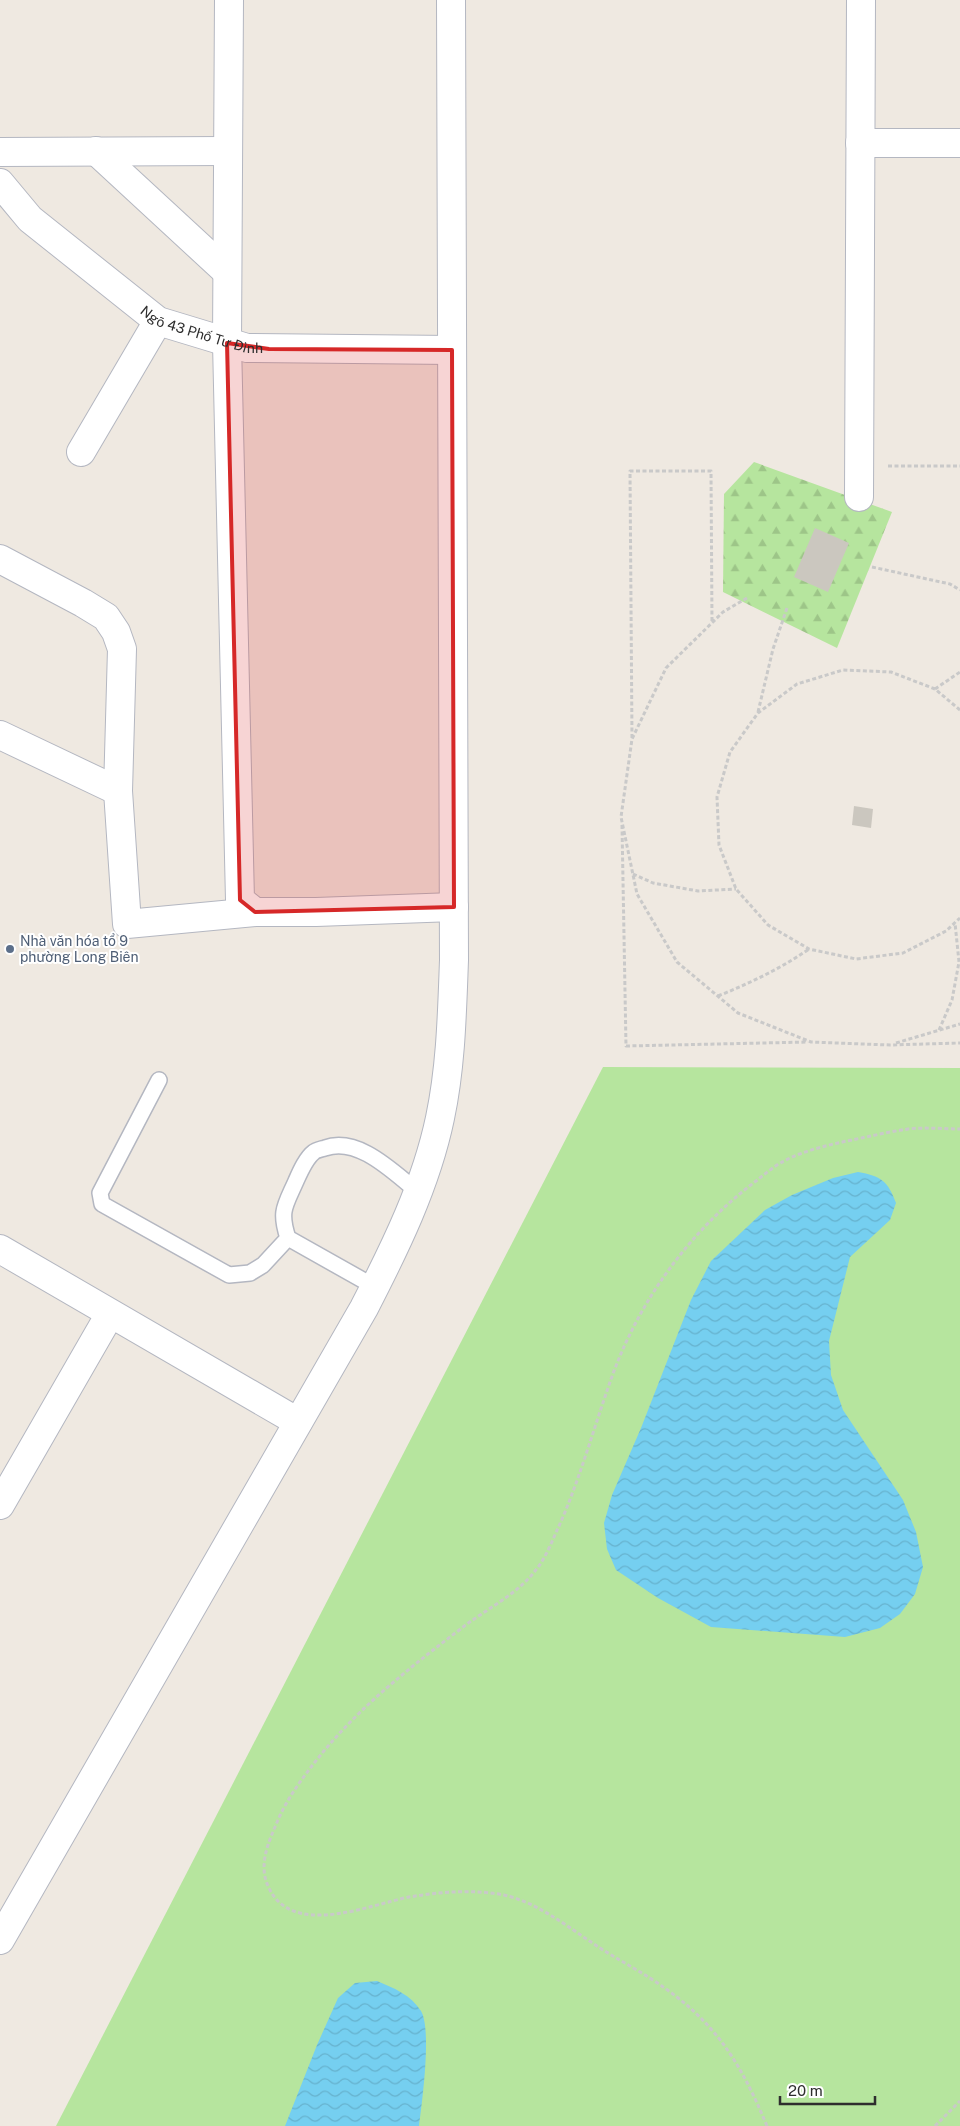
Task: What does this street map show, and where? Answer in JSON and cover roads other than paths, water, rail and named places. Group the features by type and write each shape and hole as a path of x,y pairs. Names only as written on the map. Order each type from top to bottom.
{"street":[{"path":"228,0 226,151 227,343 240,900 255,912"},
{"path":"0,1940 375,1287 392,1255 418,1191 440,1119 447,1080 452,1012 454,906 451,0"},
{"path":"859,497 861,0"},
{"path":"860,142 960,144"},
{"path":"96,151 227,272"},
{"path":"0,152 226,151"},
{"name":"Ngõ 43 Phố Tư Đình","path":"0,183 30,219 158,321 247,348 452,350"},
{"path":"81,452 158,321"},
{"path":"0,560 106,617 116,632 122,649 118,791 127,924 255,912 316,912 454,906"},
{"path":"0,735 118,791"},
{"path":"0,1249 298,1422"},
{"path":"0,1505 110,1314"}],"lane":[{"path":"159,1080 100,1193 102,1204 229,1275 250,1273 263,1266 288,1238"},
{"path":"375,1287 288,1238 282,1210 300,1171 314,1152 333,1145 354,1148 375,1159 418,1191"}],"water":[{"path":"858,1172 873,1175 883,1181 890,1189 896,1203 890,1220 850,1257 829,1341 831,1375 843,1410 903,1500 916,1532 923,1567 915,1594 900,1614 880,1628 845,1637 711,1627 658,1598 616,1570 607,1549 604,1523 612,1495 641,1428 691,1300 711,1261 765,1210 792,1195 833,1178"},
{"path":"377,1981 407,1996 417,2005 424,2020 426,2049 419,2126 285,2126 338,1998 355,1983"}],"place":[{"name":"Nhà văn hóa tổ 9 phường Long Biên","path":"10,949"}]}
